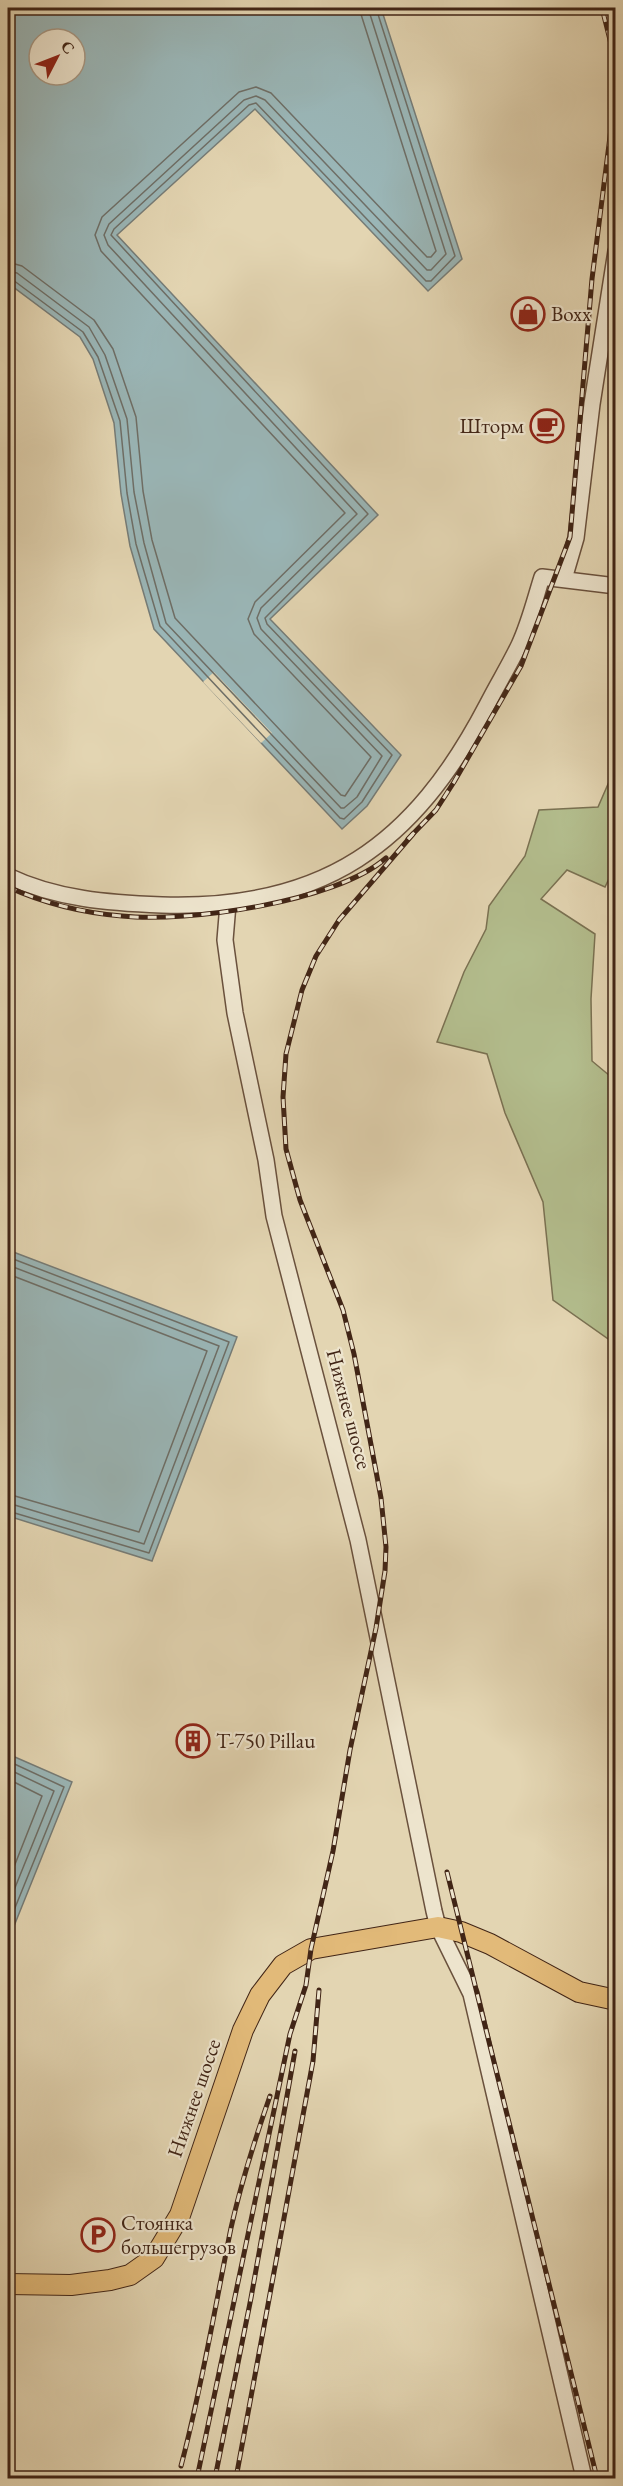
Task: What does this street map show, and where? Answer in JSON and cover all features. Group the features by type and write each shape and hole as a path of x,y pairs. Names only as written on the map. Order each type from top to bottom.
{"main road":[{"path":"438,1927 461,1932 490,1944 579,1992 615,2000"},
{"name":"Нижнее шоссе","path":"8,2283 72,2285 110,2280 130,2275 154,2258 180,2215 243,2030 271,1977 289,1961 311,1949 438,1927"}],"street":[{"path":"564,579 576,538 592,404 615,251"},
{"path":"8,876 75,899 178,905 228,904 268,897 328,876 378,845 411,819 451,768 519,644 542,577 615,586"},
{"name":"Нижнее шоссе","path":"228,904 225,940 235,1013 266,1160 274,1216 358,1540 438,1927 471,1994 584,2478"}],"green space":[{"path":"615,768 615,866 605,887 567,870 541,899 595,934 591,999 592,1061 616,1081 614,1343 553,1300 543,1202 505,1113 487,1054 437,1042 464,972 486,929 489,906 525,856 539,810 598,807"}],"water":[{"path":"8,8 381,8 462,259 428,291 255,109 117,235 378,515 270,619 401,755 367,806 342,829 154,629 130,546 121,494 114,423 93,359 80,337 8,283"},
{"path":"8,1250 237,1337 152,1561 8,1516"},
{"path":"8,1754 72,1782 8,1941"}],"pier":[{"path":"214,672 272,733 261,743 203,682"}],"railway":[{"path":"408,839 436,810 521,666 570,537 592,279 615,97 611,44 602,8"},
{"path":"197,2478 290,2034 306,1985 311,1949 333,1851 350,1750 376,1628 385,1571 386,1547 381,1498 354,1354 343,1310 300,1200 286,1149 283,1097 286,1054 302,990 316,956 339,920 413,834"},
{"path":"8,887 49,902 93,912 122,916 184,916 260,906 298,898 333,887 363,873 386,858"},
{"path":"447,1872 597,2478"},
{"path":"236,2478 313,2061 319,1990"},
{"path":"215,2478 251,2298 295,2051"},
{"path":"181,2466 202,2377 235,2211 270,2096"}],"place":[{"name":"Boxx","path":"528,314"},
{"name":"Шторм","path":"547,426"},
{"name":"T-750 Pillau","path":"193,1741"},
{"name":"Стоянка большегрузов","path":"98,2235"}]}
